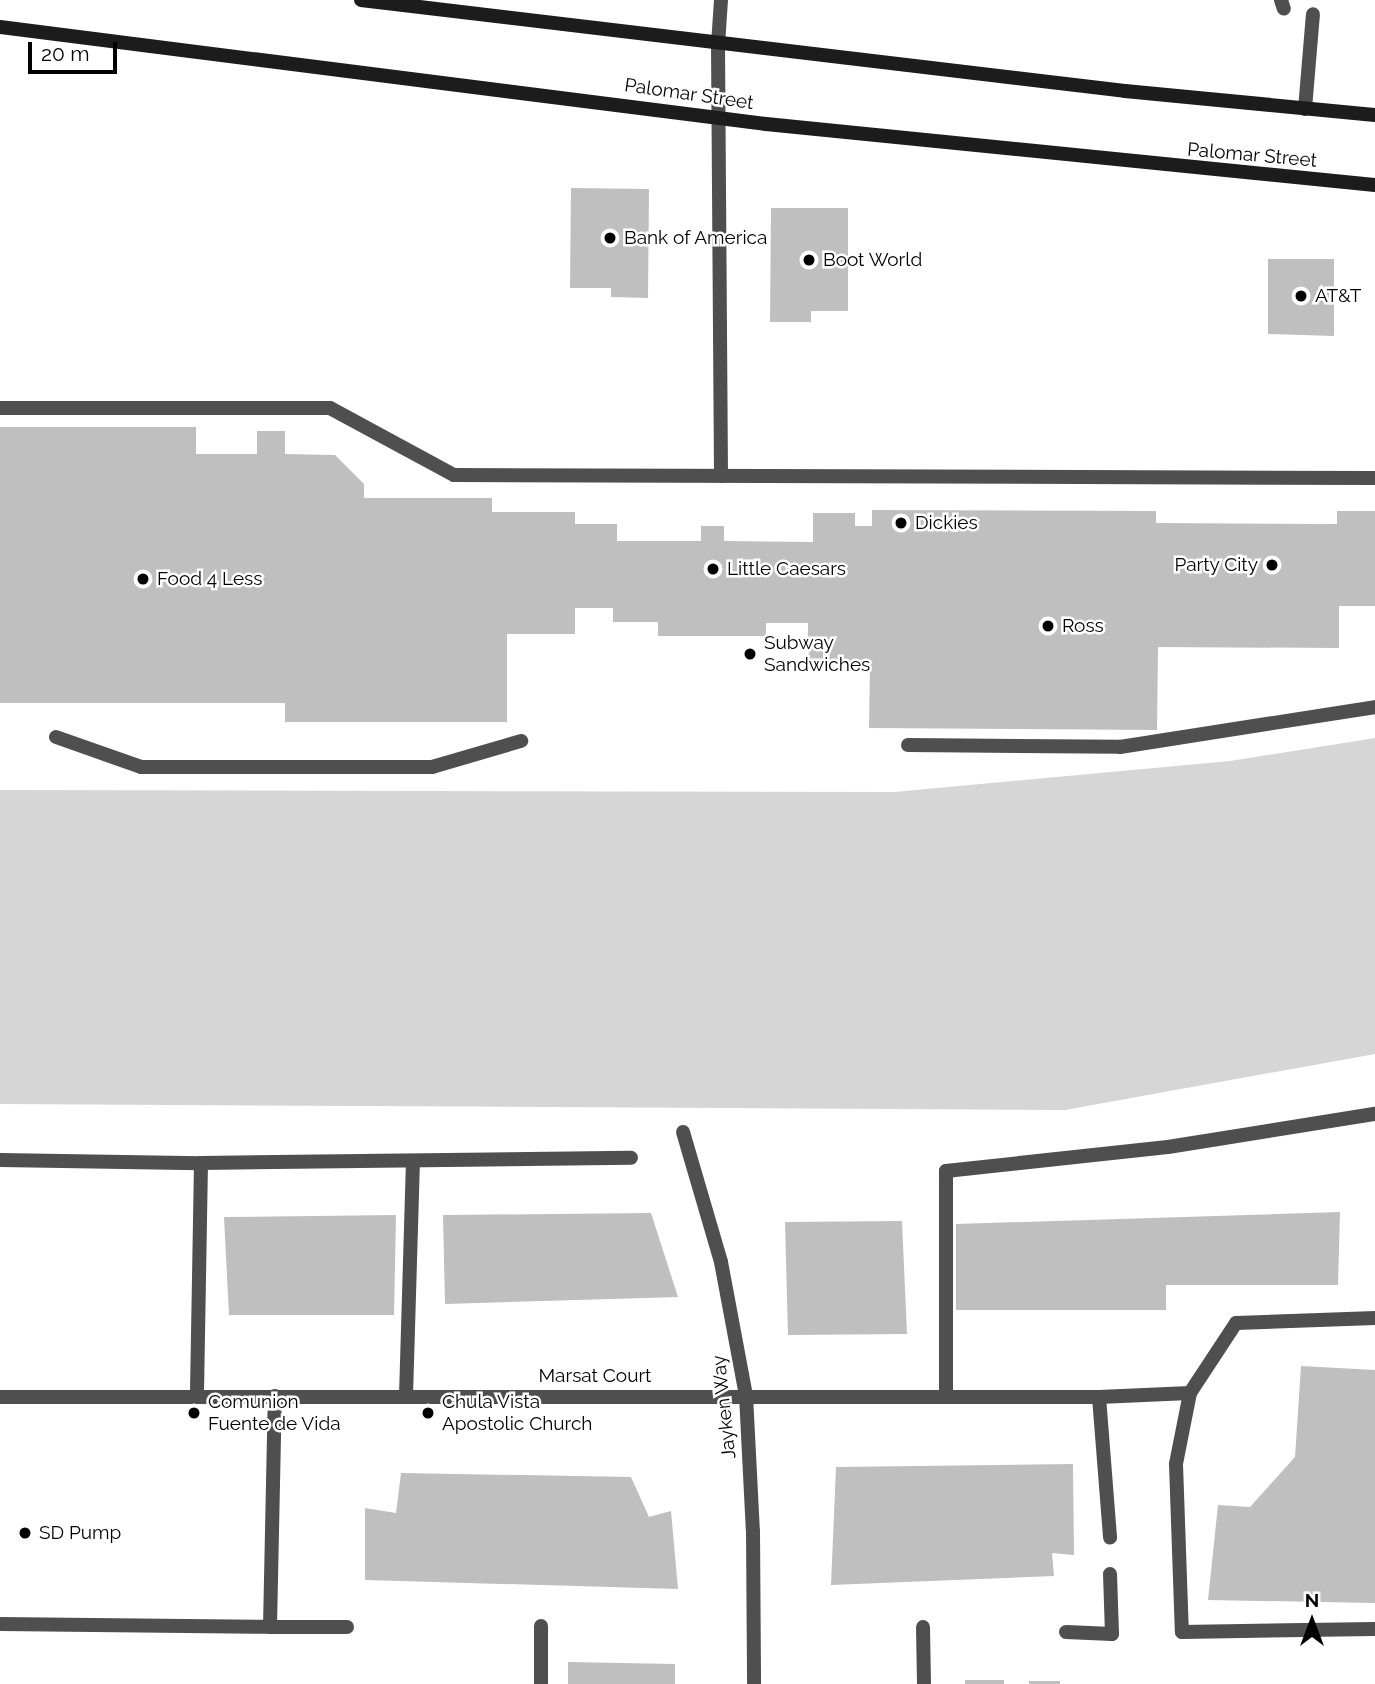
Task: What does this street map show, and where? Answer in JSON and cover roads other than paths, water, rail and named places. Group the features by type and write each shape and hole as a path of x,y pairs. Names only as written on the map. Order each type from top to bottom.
{"main road":[{"path":"361,0 430,4 718,45 1375,115"},
{"name":"Palomar Street","path":"0,28 794,127 1375,185"}],"street":[{"path":"721,0 718,45 721,476"},
{"path":"1305,108 1313,14"},
{"path":"0,408 330,408 454,475 1375,478"},
{"path":"908,745 1120,747 1375,707"},
{"path":"56,737 141,767 432,767 521,741"},
{"path":"946,1395 946,1171 1168,1147 1375,1114"},
{"name":"Jayken Way","path":"683,1132 721,1262 746,1395 754,1531 754,1684"},
{"path":"0,1160 201,1163 631,1158"},
{"path":"406,1396 413,1161"},
{"path":"197,1397 201,1163"},
{"path":"1375,1318 1236,1323 1190,1393 1176,1464 1182,1632 1375,1629"},
{"name":"Marsat Court","path":"0,1397 1099,1397 1190,1393"},
{"path":"270,1627 275,1396"},
{"path":"1099,1397 1110,1538"},
{"path":"1066,1632 1112,1634 1110,1574"},
{"path":"0,1624 347,1628"},
{"path":"541,1626 541,1684"},
{"path":"923,1628 924,1684"}],"place":[{"name":"Bank of America","path":"610,238"},
{"name":"Boot World","path":"809,260"},
{"name":"AT&T","path":"1301,296"},
{"name":"Dickies","path":"901,523"},
{"name":"Party City","path":"1272,565"},
{"name":"Little Caesars","path":"713,569"},
{"name":"Food 4 Less","path":"143,579"},
{"name":"Ross","path":"1048,626"},
{"name":"Subway Sandwiches","path":"750,654"},
{"name":"Comunion Fuente de Vida","path":"194,1413"},
{"name":"Chula Vista Apostolic Church","path":"428,1413"},
{"name":"SD Pump","path":"25,1533"}]}
